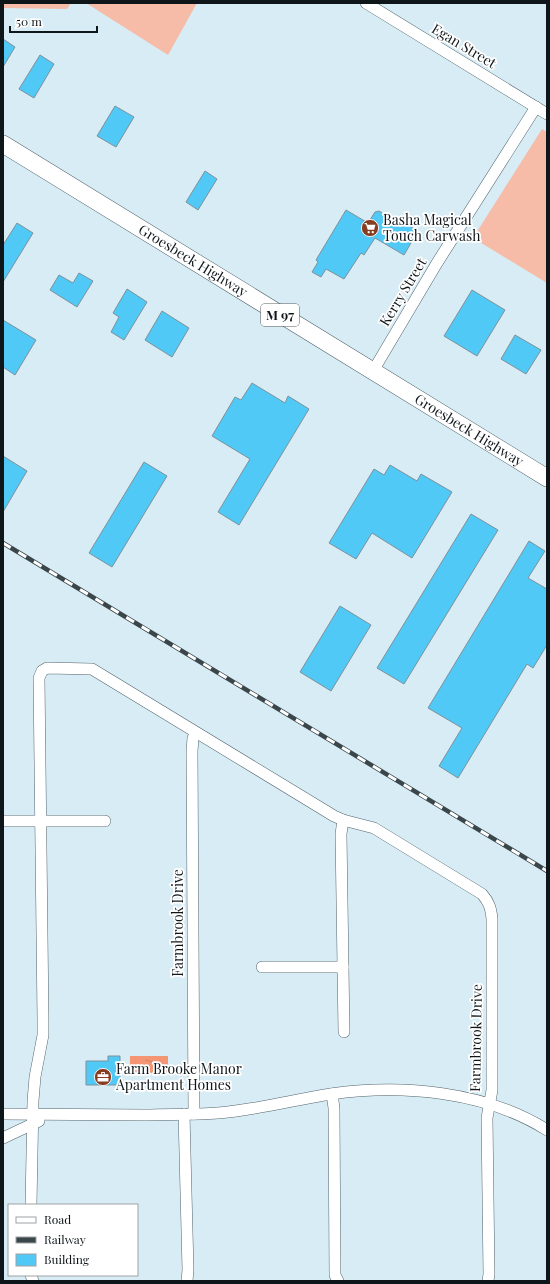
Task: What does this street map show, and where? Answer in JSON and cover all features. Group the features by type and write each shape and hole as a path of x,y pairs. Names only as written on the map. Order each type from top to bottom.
{"main road":[{"name":"Groesbeck Highway","path":"3,144 547,478"}],"street":[{"name":"Egan Street","path":"366,3 547,114"},
{"name":"Kerry Street","path":"373,372 441,257 536,107"},
{"name":"Farmbrook Drive","path":"31,1204 35,1077 40,1056 44,1019 39,678 42,671 47,668 92,669 334,816 343,820 374,828 482,894 488,900 491,908 492,919 492,1090 487,1118 488,1281"},
{"name":"Farmbrook Drive","path":"186,1281 188,1270 192,738 196,733"},
{"path":"343,820 341,834 344,1032"},
{"path":"3,821 105,821"},
{"path":"262,967 343,968"},
{"name":"Farmbrook Drive","path":"3,1138 33,1119 51,1114 218,1113 332,1094 367,1091 413,1091 441,1093 490,1104 518,1114 547,1130"},
{"path":"332,1094 334,1108 335,1275 338,1281"},
{"name":"Farmbrook Drive","path":"3,1114 33,1119"}],"shaded area":[{"path":"3,3 71,3 67,9 3,8"},
{"path":"86,3 197,3 168,55"},
{"path":"542,129 547,132 547,283 473,238"}],"water":[{"path":"130,1056 168,1056 168,1073 130,1073"}],"building":[{"path":"3,39 15,47 3,67"},
{"path":"40,55 54,64 34,98 19,89"},
{"path":"115,106 134,117 116,147 97,136"},
{"path":"205,171 217,179 198,210 186,202"},
{"path":"346,210 368,223 375,212 379,211 393,219 394,216 418,231 404,255 375,238 364,255 361,253 344,279 326,269 321,277 312,272 318,262 316,260"},
{"path":"17,223 33,233 3,282 3,245"},
{"path":"79,273 93,281 77,307 50,290 59,275 73,283"},
{"path":"127,289 147,302 124,340 111,332 119,317 113,313"},
{"path":"472,290 505,310 477,356 444,336"},
{"path":"162,311 189,328 172,357 145,340"},
{"path":"3,320 36,340 15,375 3,367"},
{"path":"515,335 541,350 526,374 501,359"},
{"path":"252,383 285,403 288,396 309,409 239,525 218,512 250,459 212,436 235,397 241,400"},
{"path":"3,456 27,471 3,512"},
{"path":"144,462 167,476 112,567 89,553"},
{"path":"390,465 417,481 421,474 452,492 412,558 372,533 356,559 329,543 374,469 384,475"},
{"path":"471,514 498,530 404,684 377,668"},
{"path":"529,541 545,551 528,578 547,589 547,645 533,668 527,664 458,778 439,766 462,728 428,708"},
{"path":"340,606 371,625 331,691 300,672"},
{"name":"Farm Brooke Manor Apartment Homes","path":"108,1056 120,1056 120,1085 86,1085 86,1061 108,1061"}],"railway":[{"path":"3,543 547,871"}],"place":[{"name":"Basha Magical Touch Carwash","path":"370,228"},
{"name":"Farm Brooke Manor Apartment Homes","path":"103,1077"}]}
